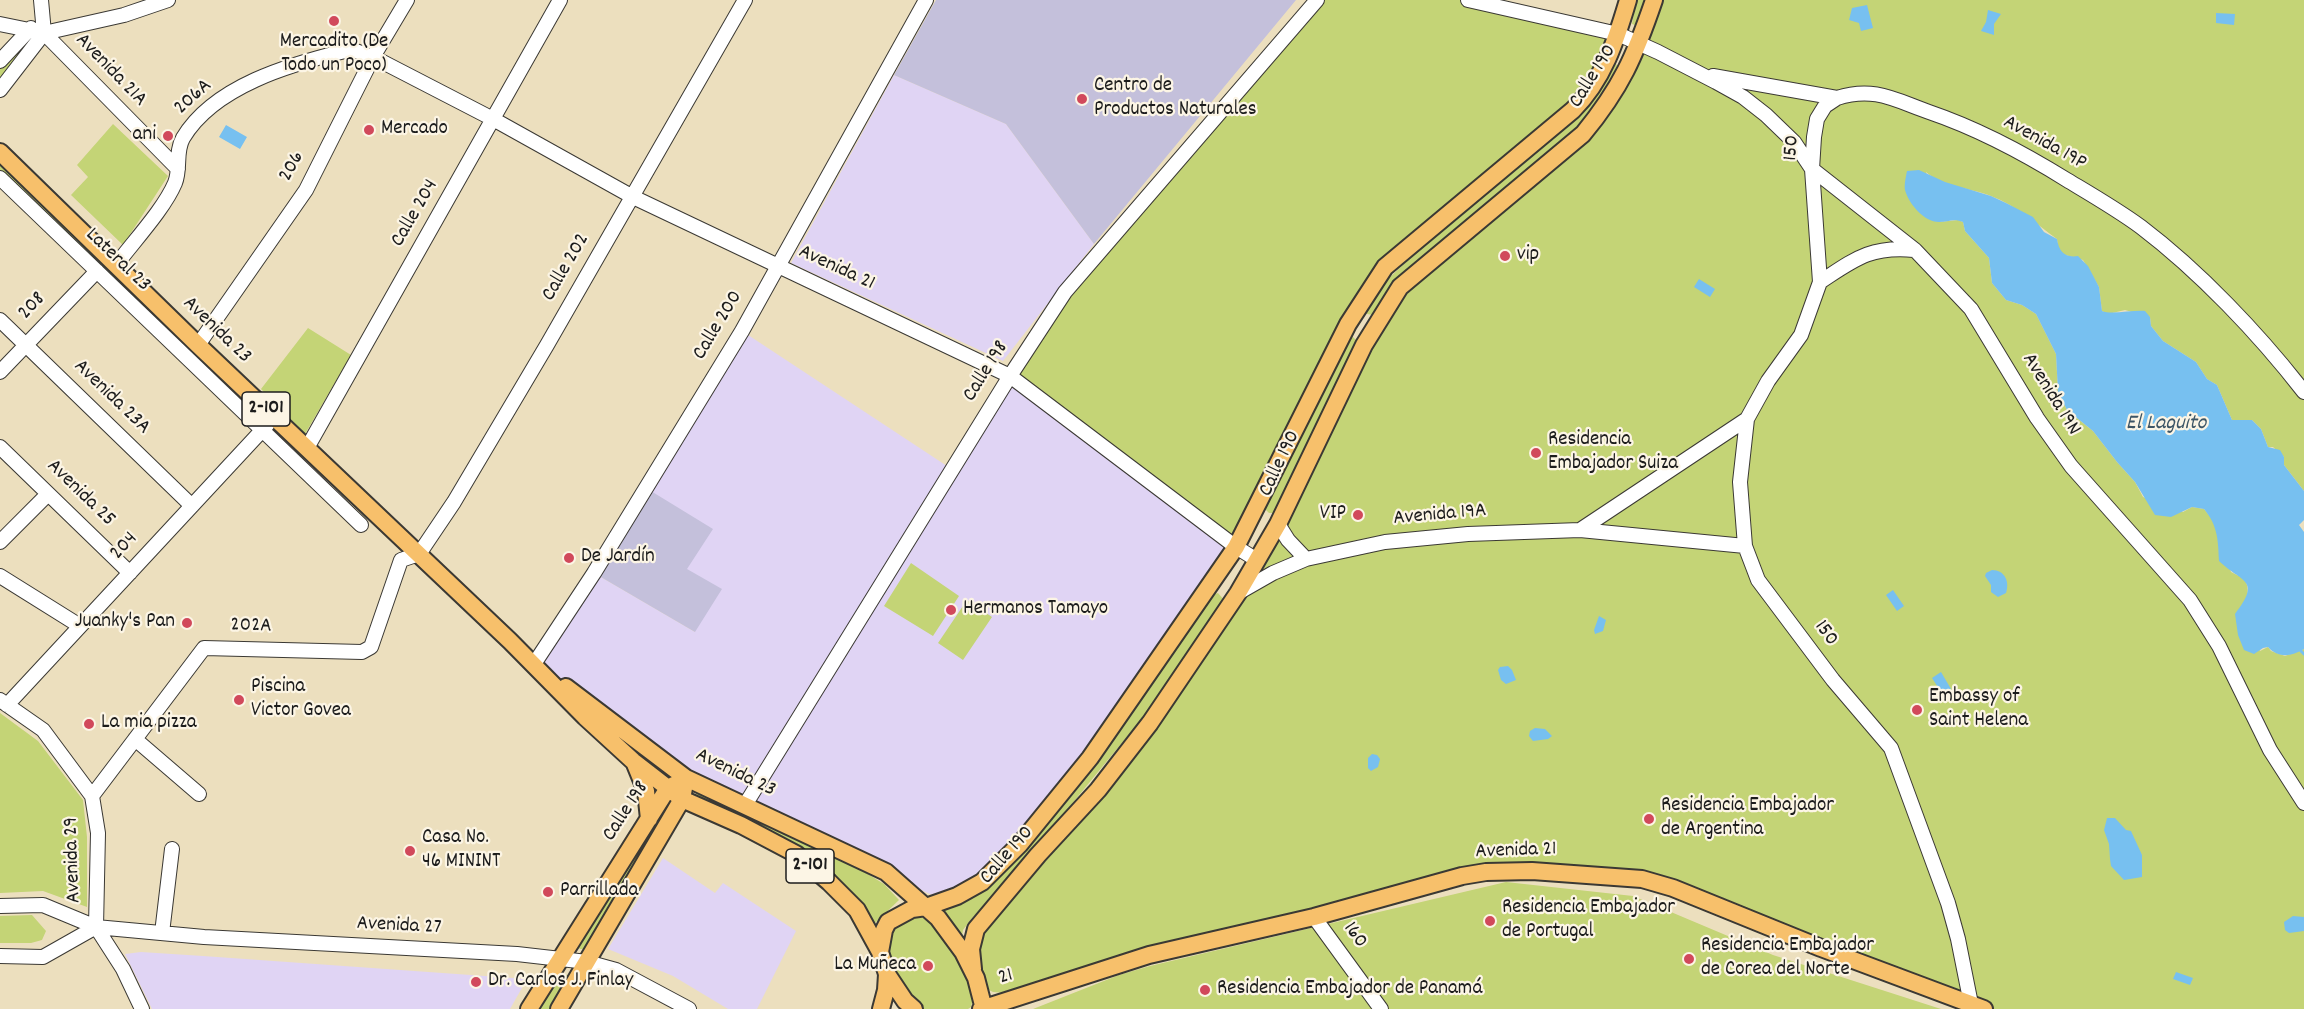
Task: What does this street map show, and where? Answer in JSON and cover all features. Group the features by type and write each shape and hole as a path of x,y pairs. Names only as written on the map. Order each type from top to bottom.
{"main road":[{"name":"Calle 190","path":"880,952 884,930 888,922 912,909 926,907 957,896 982,882 1020,844 1090,758 1177,631 1216,580 1236,547 1348,324 1385,267 1573,111 1588,95 1600,75 1618,34 1628,0"},
{"name":"Calle 190","path":"974,974 971,949 976,929 1038,855 1098,790 1150,723 1238,593 1278,524 1371,335 1400,287 1583,134 1618,87 1640,44 1654,0"},
{"name":"Avenida 23","path":"0,152 198,345 633,761 682,799 781,846 829,882 857,910 880,952 887,974"},
{"path":"1348,324 1371,335"},
{"path":"1255,511 1278,524"},
{"path":"1216,580 1238,593"},
{"name":"Avenida 23","path":"534,664 686,778 886,872 938,918 963,952 974,974"},
{"path":"633,761 646,791 649,819"},
{"name":"Calle 198","path":"530,1009 668,788 686,778"},
{"name":"Calle 198","path":"560,1009 682,799 686,778"},
{"path":"669,822 684,813 698,810 712,812"},
{"name":"Avenida 21","path":"1042,991 1149,955 1314,917 1486,872 1544,871 1642,879 1673,888 1975,1007"},
{"path":"886,872 934,896 957,896"},
{"path":"880,1009 886,990 887,974"},
{"path":"887,974 905,1001 914,1009"},
{"path":"974,974 981,986 993,992 1017,994 1042,991"},
{"path":"974,974 983,1009"},
{"path":"1016,1009 1042,991"},
{"name":"21","path":"983,1009 1042,991"}],"street":[{"path":"41,0 44,33"},
{"path":"0,90 44,33 124,15 168,0"},
{"name":"206","path":"198,345 306,190 373,57 407,0"},
{"name":"Calle 204","path":"307,448 560,0"},
{"name":"Calle 202","path":"419,554 460,492 633,197 745,0"},
{"name":"Calle 200","path":"534,664 646,488 778,267 828,172 926,0"},
{"name":"Calle 198","path":"745,806 1010,376 1065,292 1317,0"},
{"path":"1468,0 1618,34 1694,71"},
{"path":"0,61 43,15"},
{"name":"Avenida 21A","path":"0,24 27,32 44,33 178,169"},
{"name":"206A","path":"116,265 170,194 176,180 182,140 192,125 220,101 244,85 279,69 345,51 356,51 373,57"},
{"name":"Avenida 21","path":"373,57 493,119 633,197 1010,376 1257,561"},
{"name":"Avenida 19P","path":"1694,71 1776,89 1837,98 1852,93 1874,92 1940,116 2010,146 2140,226 2182,261 2259,337 2304,392"},
{"name":"Avenida 19N","path":"1694,71 1743,98 1766,115 1794,142 1812,169 1915,250 1971,309 2037,418 2071,466 2190,600 2219,646 2270,750 2304,802"},
{"name":"150","path":"1837,98 1825,106 1817,118 1812,169 1820,282 1801,335 1768,381 1747,419 1740,482 1745,546 1758,580 1833,680 1891,748 1948,903 1975,1007"},
{"name":"Lateral 23","path":"0,178 360,525"},
{"path":"1820,282 1854,259 1868,253 1882,249 1915,250"},
{"name":"208","path":"0,372 97,271"},
{"name":"Avenida 23A","path":"0,320 192,506"},
{"name":"204","path":"3,702 80,626 275,417"},
{"path":"1580,530 1747,419"},
{"name":"Avenida 25","path":"0,447 130,573"},
{"path":"0,542 48,494"},
{"path":"1278,524 1288,540 1306,559"},
{"name":"Avenida 19A","path":"1238,593 1273,573 1306,559 1385,542 1468,534 1580,530 1745,546"},
{"name":"202A","path":"92,796 204,648 362,652 371,648 401,560 419,554"},
{"path":"0,576 80,626"},
{"name":"Avenida 29","path":"3,702 43,730 92,796 98,833 96,927 123,969 142,1009"},
{"path":"135,739 199,794"},
{"path":"162,933 172,849"},
{"name":"Avenida 27","path":"0,906 42,905 96,927 204,938 517,954 587,962 616,970 689,1009"},
{"name":"160","path":"1314,917 1381,1009"},
{"path":"0,956 43,957 96,927"}],"shaded area":[{"name":"Centro de Productos Naturales","path":"936,0 1296,0 1094,244 1006,124 894,75"},
{"path":"894,75 1006,124 1094,244 1003,361 791,263"},
{"name":"Hermanos Tamayo","path":"742,331 953,470 1010,376 1236,547 1090,758 982,882 934,896 686,778 534,664 594,573 695,632 687,569 646,488"},
{"path":"646,488 713,529 687,569 722,589 695,632 594,573"},
{"path":"663,858 715,893 723,883 796,931 757,1009 728,1009 673,976 608,949"},
{"path":"141,952 527,979 510,1009 152,1009 125,954"}],"green space":[{"path":"1317,0 1468,0 1618,34 1601,75 1385,267 1236,547 1010,376 1065,292"},
{"path":"1636,0 1646,0 1639,22 1635,25 1632,24"},
{"name":"El Laguito","path":"1654,0 2304,0 2304,491 2284,465 2284,457 2273,447 2268,447 2261,429 2252,420 2232,420 2217,385 2207,379 2196,362 2163,341 2151,326 2150,317 2125,310 2108,314 2102,311 2099,287 2083,260 2062,254 2058,248 2057,239 2009,205 1983,193 1941,181 1926,172 1939,222 1958,220 1963,222 1965,231 1989,258 1992,283 2006,300 2022,305 2036,314 2056,354 2058,392 2067,410 2093,431 2135,482 2143,497 2183,512 2192,507 2204,509 2213,520 2231,572 2245,579 2248,592 2242,605 2260,651 2268,647 2271,651 2285,656 2304,649 2304,1009 1984,1009 1642,879 1486,872 1005,993 993,992 981,986 976,929 1098,790 1238,593 1400,287 1583,134"},
{"path":"29,36 37,37 0,84 0,67"},
{"path":"1616,64 1620,70 1592,115 1373,315 1367,314 1366,310 1389,278 1419,250 1553,139 1599,91 1612,65"},
{"path":"113,124 168,176 123,245 71,195 88,177 77,165"},
{"path":"0,165 263,416 260,420 0,173"},
{"path":"308,328 351,355 305,434 261,389"},
{"path":"1353,337 1359,343 1357,349 1273,513 1269,513 1265,509 1265,504"},
{"path":"911,563 959,596 933,636 884,606"},
{"path":"1218,593 1225,601 1153,705 1011,878 972,918 963,930 961,941 940,912 986,889 1025,847 1131,713 1212,595"},
{"path":"967,600 992,617 963,660 938,643"},
{"path":"0,713 38,741 83,800 87,837 87,907 43,891 0,893"},
{"path":"701,792 866,873 884,884 899,900 874,924 837,879 696,799 696,794"},
{"path":"666,802 672,805 586,949 580,949 577,947"},
{"path":"1506,882 1633,896 1773,955 1941,1009 1033,1009 1119,975 1150,966"},
{"path":"32,915 46,931 42,940 31,943 0,943 0,916"},
{"path":"915,916 935,924 960,959 973,989 971,1007 968,1009 923,1009 902,989 889,963 888,940 900,921"},
{"path":"561,973 570,976 553,1009 538,1009"}],"water":[{"path":"1867,5 1873,28 1861,31 1859,23 1849,20 1852,8"},
{"path":"1988,10 2001,14 1994,24 1994,35 1981,31 1986,22"},
{"path":"2216,13 2235,14 2234,25 2216,23"},
{"path":"226,125 247,137 240,149 219,137"},
{"name":"El Laguito","path":"1919,170 1945,182 1991,196 2033,217 2044,232 2057,239 2063,253 2078,256 2088,266 2099,287 2102,311 2111,313 2145,311 2150,317 2151,326 2163,341 2196,362 2207,379 2217,385 2232,420 2252,420 2261,429 2268,447 2280,450 2284,457 2284,465 2304,491 2304,520 2299,525 2304,532 2304,649 2285,655 2280,655 2268,647 2254,654 2244,650 2238,635 2235,614 2243,603 2248,588 2241,578 2219,561 2216,534 2209,515 2204,509 2192,507 2171,517 2155,515 2135,482 2093,431 2067,410 2058,392 2056,354 2036,314 2022,305 2006,300 1992,283 1989,258 1965,231 1963,222 1933,221 1923,216 1910,201 1905,190 1907,171"},
{"path":"1699,279 1715,289 1710,297 1694,287"},
{"path":"1992,570 2003,574 2007,581 2006,593 1998,597 1991,592 1991,585 1985,576"},
{"path":"1893,590 1904,606 1897,611 1886,595"},
{"path":"1599,616 1606,620 1603,631 1595,634 1594,630"},
{"path":"1508,666 1516,680 1506,684 1501,680 1498,670 1500,667"},
{"path":"1941,672 1951,689 1943,695 1932,678"},
{"path":"1535,728 1545,729 1552,736 1548,739 1533,741 1529,736 1530,731"},
{"path":"1372,754 1377,755 1380,759 1378,767 1371,771 1368,768 1368,758"},
{"path":"2107,818 2115,818 2126,830 2131,831 2142,855 2142,877 2124,880 2111,866 2109,844 2104,830"},
{"path":"2293,916 2304,917 2304,931 2289,933 2285,930 2284,922"},
{"path":"2176,972 2193,978 2190,985 2173,979"}],"waterway":[{"path":"2301,651 2304,654"}],"place":[{"name":"Mercadito (De Todo un Poco)","path":"334,21"},
{"name":"Centro de Productos Naturales","path":"1082,99"},
{"name":"Mercado","path":"369,130"},
{"name":"ani","path":"168,136"},
{"name":"vip","path":"1505,256"},
{"name":"Residencia Embajador Suiza","path":"1536,453"},
{"name":"VIP","path":"1358,515"},
{"name":"De Jardín","path":"569,558"},
{"name":"Hermanos Tamayo","path":"951,610"},
{"name":"Juanky's Pan","path":"187,623"},
{"name":"Piscina Victor Govea","path":"239,700"},
{"name":"Embassy of Saint Helena","path":"1917,710"},
{"name":"La mia pizza","path":"89,724"},
{"name":"Residencia Embajador de Argentina","path":"1649,819"},
{"name":"Casa No. 46 MININT","path":"410,851"},
{"name":"Parrillada","path":"548,892"},
{"name":"Residencia Embajador de Portugal","path":"1490,921"},
{"name":"Residencia Embajador de Corea del Norte","path":"1689,959"},
{"name":"La Muñeca","path":"928,966"},
{"name":"Dr. Carlos J. Finlay","path":"476,982"},
{"name":"Residencia Embajador de Panamá","path":"1205,990"}]}
